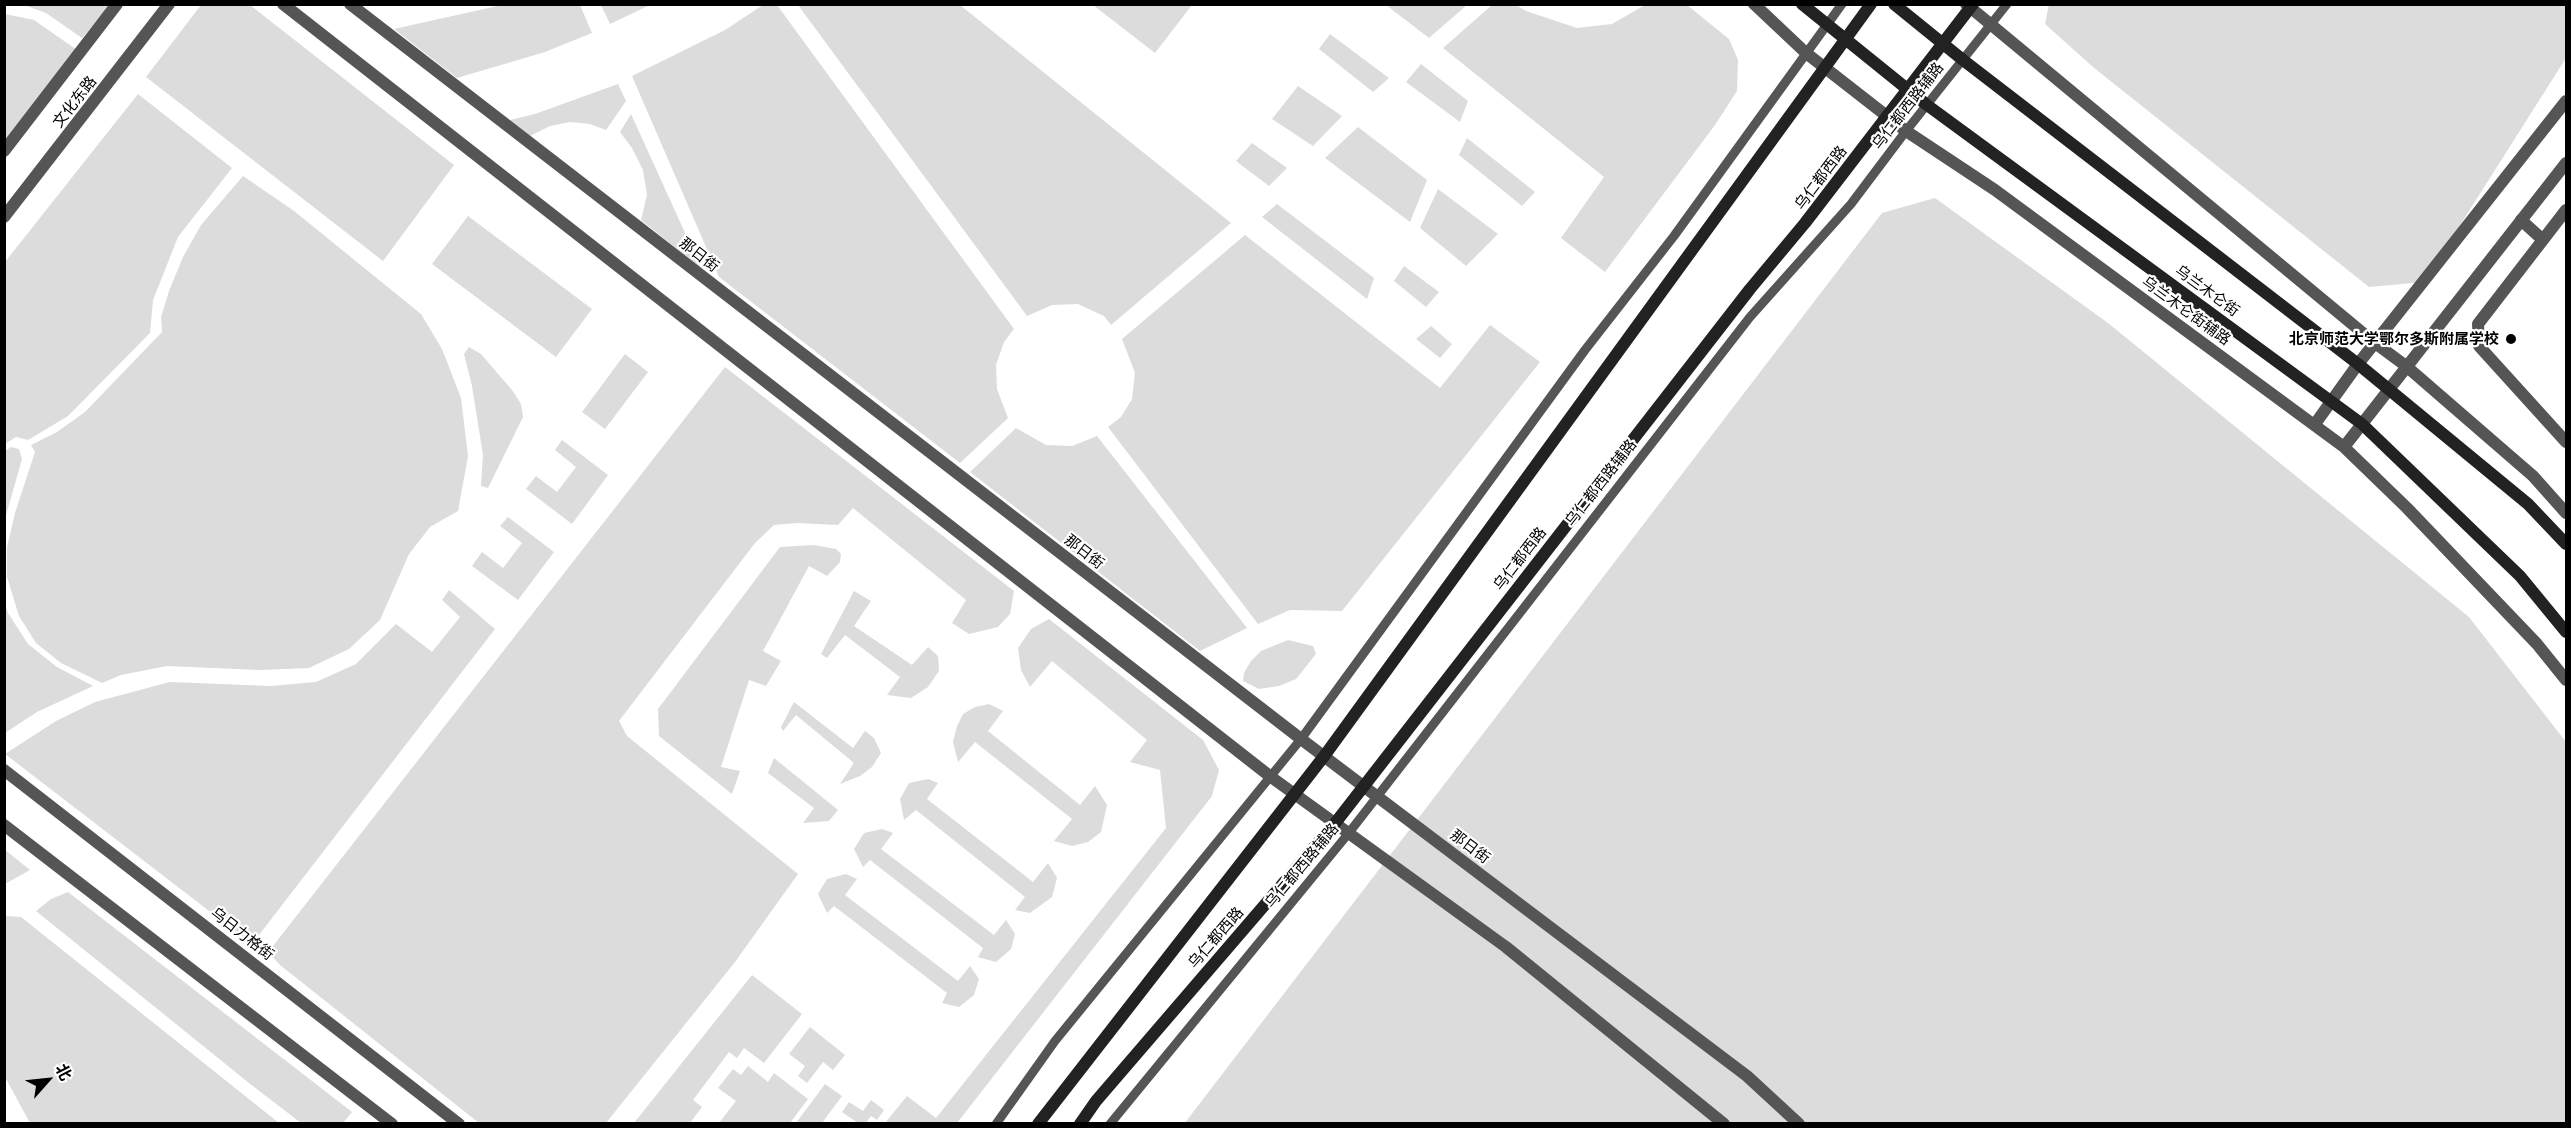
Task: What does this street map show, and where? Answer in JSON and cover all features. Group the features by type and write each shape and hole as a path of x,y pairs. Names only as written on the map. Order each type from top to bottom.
{"main road":[{"name":"乌兰木仑街","path":"1802,4 1927,105 2362,424 2520,576 2566,632"},
{"name":"乌仁都西路","path":"1038,1124 1325,755 1871,4"},
{"path":"1894,4 1963,60 2358,364 2528,504 2566,544"},
{"name":"乌仁都西路","path":"1080,1124 1096,1101 1336,822 1750,289 1805,223 1970,6"}],"street":[{"name":"文化东路","path":"4,152 117,4"},
{"name":"文化东路","path":"4,217 169,4"},
{"path":"283,4 1271,777 1506,947 1724,1124"},
{"name":"那日街","path":"350,4 1301,739 1747,1076 1799,1124"},
{"name":"乌兰木仑街辅路","path":"1754,4 1806,53 1906,131 1995,190 2344,447 2407,508 2514,619 2566,680"},
{"path":"1970,6 2375,343 2406,366 2533,476 2566,513"},
{"path":"2315,424 2358,364 2566,101"},
{"path":"2344,447 2566,163"},
{"path":"2566,210 2478,324 2479,346 2566,442"},
{"path":"2521,220 2543,240"},
{"name":"乌日力格街","path":"4,770 459,1124"},
{"path":"4,825 392,1124"}],"lane":[{"path":"996,1124 1055,1041 1301,739 1585,350 1674,236 1842,4"},
{"name":"乌仁都西路辅路","path":"1110,1124 1348,834 1750,317 1851,204 2007,4"}],"shaded area":[{"path":"2049,4 2566,5 2566,58 2424,282 2369,287 2093,67 2045,24"},
{"path":"24,5 110,5 82,38 46,13"},
{"path":"201,5 250,5 454,165 383,261 146,77"},
{"path":"502,5 580,5 592,33 545,52 457,78 394,29"},
{"path":"601,5 650,5 610,24"},
{"path":"763,5 777,5 1014,329 1004,342 996,365 997,389 1008,418 960,463 719,277 632,76 725,30"},
{"path":"798,5 960,5 1231,223 1111,325 1104,316 1078,304 1052,305 1027,316"},
{"path":"1093,5 1192,5 1155,53"},
{"path":"1386,5 1467,5 1429,38"},
{"path":"1492,5 1516,5 1526,11 1577,28 1612,24 1645,5 1687,5 1729,39 1738,60 1737,91 1715,125 1605,272 1561,238 1604,177 1443,48"},
{"path":"5,14 34,20 77,50 5,144"},
{"path":"1330,34 1389,78 1373,92 1319,49"},
{"path":"1421,64 1468,101 1460,122 1406,82"},
{"path":"618,84 626,101 606,130 590,124 570,122 550,126 530,136 510,120 535,114"},
{"path":"1298,86 1342,116 1313,146 1272,119"},
{"path":"138,94 232,168 178,237 153,300 150,333 68,416 28,440 16,437 5,444 5,262"},
{"path":"631,114 701,268 641,220 647,195 643,170 632,148 620,132"},
{"path":"1358,127 1427,180 1410,222 1325,158"},
{"path":"1467,138 1535,192 1522,206 1459,155"},
{"path":"1252,143 1287,168 1269,186 1236,161"},
{"path":"243,176 294,211 421,314 442,349 461,398 468,456 458,511 430,527 409,554 380,620 349,649 309,668 260,670 167,666 121,675 102,683 61,663 36,643 19,616 7,577 7,547 15,513 35,452 31,445 57,432 85,412 162,332 161,317 183,257 201,225"},
{"path":"1438,189 1498,234 1466,266 1420,228"},
{"path":"1935,198 2108,323 2469,617 2566,742 2566,1123 1184,1124 1882,213"},
{"path":"1277,204 1374,278 1367,299 1262,217"},
{"path":"468,216 592,309 556,357 432,264"},
{"path":"1245,235 1440,388 1490,325 1540,362 1342,611 1290,610 1258,624 1108,427 1121,417 1132,399 1135,373 1122,339"},
{"path":"1404,266 1439,292 1426,307 1394,281"},
{"path":"1431,326 1452,344 1440,358 1416,339"},
{"path":"469,347 481,354 512,390 521,404 523,417 488,488 481,486 483,455 472,386 464,354"},
{"path":"625,354 648,372 605,429 582,412"},
{"path":"725,367 1014,591 1010,614 998,627 969,634 952,623 966,600 853,508 838,525 797,523 774,525 755,543 619,721 627,736 798,874 735,962 606,1123 479,1123 280,965 272,956 273,946"},
{"path":"1016,428 1046,445 1072,446 1097,436 1247,628 1200,651 970,472"},
{"path":"562,440 608,475 572,524 526,489 536,476 557,492 576,467 555,450"},
{"path":"11,447 19,449 22,459 5,519 5,451"},
{"path":"508,517 554,552 518,600 472,566 482,552 503,568 522,543 500,526"},
{"path":"814,545 836,549 841,554 840,562 827,576 809,566 763,651 781,661 766,686 749,680 721,767 740,771 732,794 659,736 658,709 780,547"},
{"path":"449,590 495,629 252,944 5,754 56,721 95,702 170,682 271,686 316,682 356,664 396,624 432,652 460,617 442,600"},
{"path":"854,591 871,601 854,626 912,665 928,647 938,656 939,671 928,687 911,698 887,695 900,677 845,635 827,658 821,654"},
{"path":"4,601 8,613 28,644 57,667 93,686 37,712 5,733"},
{"path":"1049,619 1203,740 1219,770 1212,796 957,1123 885,1123 907,1096 936,1118 1166,828 1160,770 1130,762 1147,740 1052,661 1030,687 1021,670 1018,648 1031,629"},
{"path":"1288,640 1313,646 1316,654 1296,679 1279,686 1259,689 1243,681 1244,673 1251,661 1261,651"},
{"path":"794,702 853,748 865,731 874,738 881,753 872,767 860,776 840,784 854,763 796,715 783,731 781,727"},
{"path":"989,704 1003,711 988,731 1080,805 1095,786 1107,805 1101,832 1088,842 1072,846 1054,841 1072,819 975,742 958,762 953,742 963,714 975,707"},
{"path":"774,758 838,810 829,821 803,823 814,808 768,773"},
{"path":"928,779 938,783 927,799 1033,882 1048,863 1057,878 1052,897 1030,913 1015,910 1025,897 916,810 904,820 900,799 909,783"},
{"path":"882,829 893,833 881,849 994,935 1006,920 1015,934 1011,949 996,962 978,957 983,948 870,860 863,867 854,849 864,833"},
{"path":"4,849 30,870 5,884 4,884"},
{"path":"846,874 857,879 845,895 958,981 970,966 979,979 974,995 959,1007 942,1003 947,993 834,906 827,913 818,894 827,879"},
{"path":"68,892 352,1112 343,1123 301,1123 249,1083 36,911 51,899"},
{"path":"4,916 21,917 279,1123 30,1123 5,1077"},
{"path":"752,975 802,1014 764,1063 744,1048 737,1058 729,1052 693,1100 702,1107 690,1123 634,1123"},
{"path":"810,1027 845,1055 833,1070 823,1062 807,1083 798,1076 805,1066 789,1054"},
{"path":"748,1066 768,1082 774,1073 808,1099 790,1123 719,1123 736,1101 718,1088 733,1069 741,1075"},
{"path":"825,1084 842,1096 822,1123 796,1123"},
{"path":"871,1100 884,1110 877,1120 871,1116 866,1123 858,1123 842,1112 849,1102 863,1111"}],"place":[{"name":"北京师范大学鄂尔多斯附属学校","path":"2511,339"}]}
